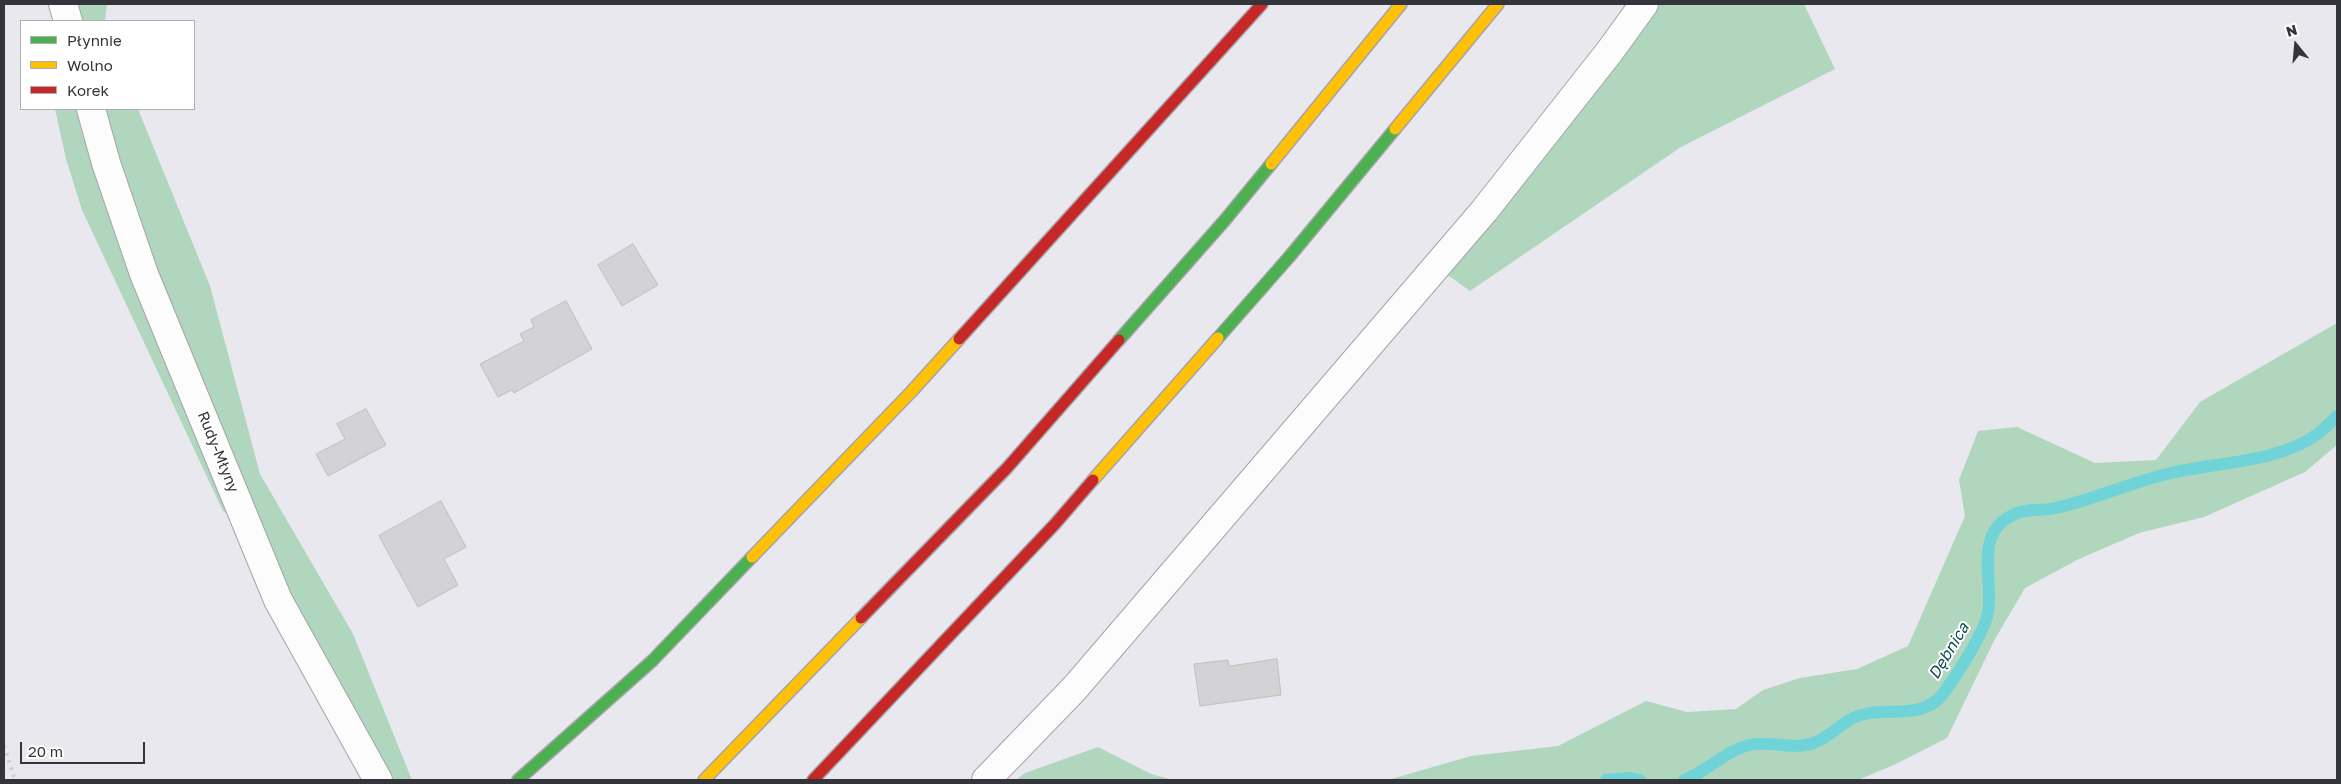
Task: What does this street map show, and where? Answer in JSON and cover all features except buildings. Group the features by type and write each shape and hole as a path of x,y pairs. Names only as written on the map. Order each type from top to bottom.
{"main road":[{"path":"518,780 652,661 898,406 1262,4"},
{"path":"704,780 1007,468 1225,220 1401,4"},
{"path":"813,780 870,722 1055,524 1290,256 1498,4"}],"street":[{"path":"63,4 68,20"},
{"path":"986,780 1074,689 1484,211 1610,51 1644,4"},
{"name":"Rudy-Młyny","path":"91,110 106,163 144,274 278,600 378,780"}],"green space":[{"path":"63,4 107,4 105,20 65,20"},
{"path":"1650,4 1804,4 1835,69 1681,147 1470,291 1438,268"},
{"path":"55,110 138,110 210,286 260,474 353,634 412,780 378,780 252,528 223,511 82,210 66,159"},
{"path":"2337,323 2337,445 2305,472 2204,517 2139,533 2079,559 2025,588 1995,639 1947,738 1896,764 1858,780 1388,780 1471,756 1558,746 1646,701 1687,712 1736,709 1763,690 1800,678 1857,669 1908,646 1965,516 1959,480 1978,431 2017,427 2095,463 2156,460 2200,402"},
{"path":"1098,747 1151,774 1173,780 1016,780 1025,773"}],"waterway":[{"name":"Dębnica","path":"1684,780 1701,772 1732,752 1749,745 1801,746 1824,738 1846,722 1864,714 1917,710 1935,702 1943,694 1960,669 1977,641 1985,623 1989,594 1989,548 1992,535 2001,523 2015,514 2071,504 2171,473 2267,456 2303,443 2319,433 2337,416"},
{"name":"Dębnica","path":"1606,780 1631,778 1640,780"}],"railway":[{"path":"4,746 15,780"}],"traffic: fast":[{"path":"1218,338 1290,256 1395,129"},
{"path":"1119,340 1225,220 1271,164"},
{"path":"518,780 652,661 752,557"}],"traffic: slow":[{"path":"1271,164 1401,4"},
{"path":"1395,129 1498,4"},
{"path":"1093,480 1218,338"},
{"path":"752,557 911,392 959,339"},
{"path":"704,780 861,618"}],"traffic: jam":[{"path":"959,339 1262,4"},
{"path":"861,618 1007,468 1119,340"},
{"path":"813,780 1055,524 1093,480"}]}
